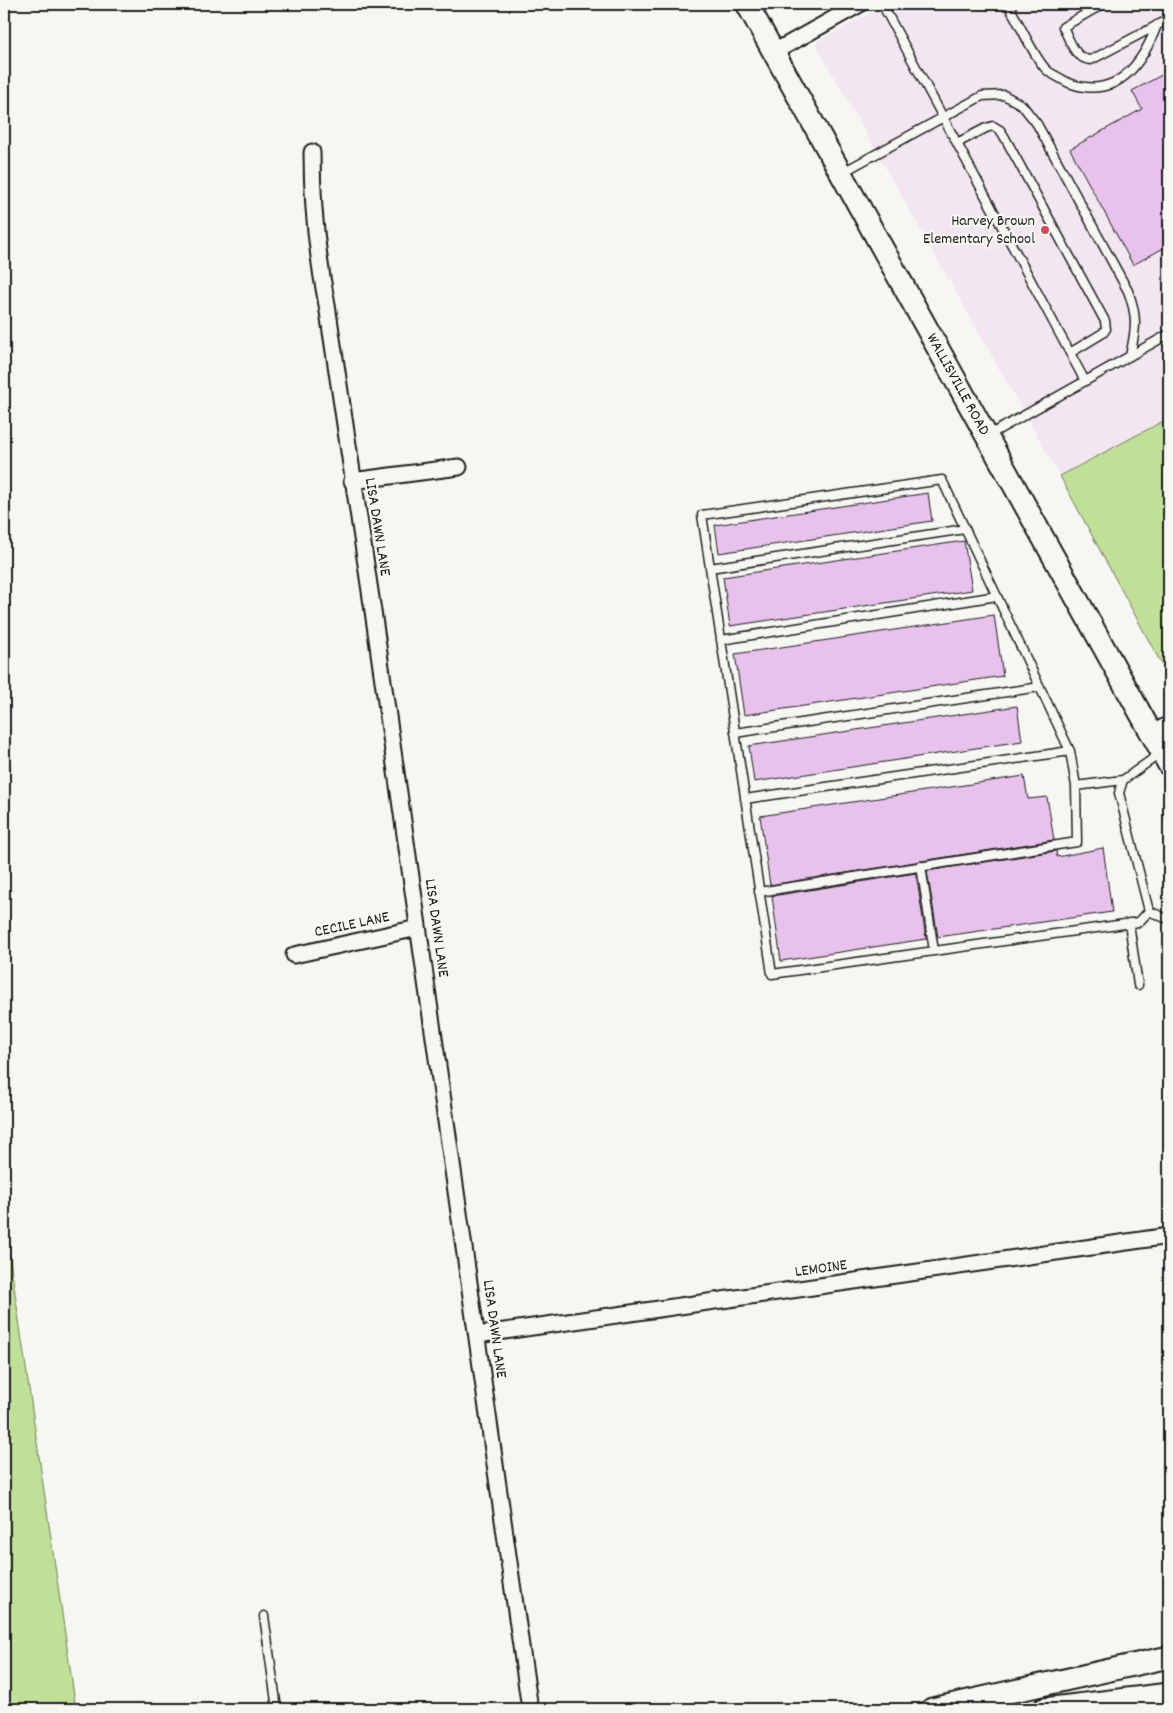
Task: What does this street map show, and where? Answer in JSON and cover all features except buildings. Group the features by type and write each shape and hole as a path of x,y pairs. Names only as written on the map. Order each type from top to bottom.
{"main road":[{"name":"WALLISVILLE ROAD","path":"748,4 987,436 1165,749"},
{"path":"932,1709 1169,1657"},
{"path":"1044,1709 1169,1694"}],"street":[{"path":"774,52 860,4"},
{"name":"LISA DAWN LANE","path":"312,152 312,197 322,281 373,611 530,1709"},
{"path":"352,481 459,467"},
{"name":"CECILE LANE","path":"294,955 418,928"},
{"name":"LEMOINE","path":"477,1335 1169,1236"}],"lane":[{"path":"882,4 1085,381"},
{"path":"1012,4 1011,10 1045,69 1071,85 1093,88 1116,82 1130,72 1139,62 1149,47 1157,25"},
{"path":"1104,4 1063,27 1080,58 1091,60 1169,18"},
{"path":"841,173 982,96 1004,95 1022,105 1037,124 1128,291 1134,307 1136,321 1130,356"},
{"path":"957,143 986,128 993,126 1000,130 1106,321 1106,328 1103,333 1070,353"},
{"path":"987,436 1169,334"},
{"path":"759,892 1077,842 1076,786 1070,751 942,480 702,515 759,892 772,974 1139,922 1149,910"},
{"path":"710,568 965,529"},
{"path":"721,640 997,596"},
{"path":"735,733 1040,687"},
{"path":"1076,786 1122,780 1165,749"},
{"path":"745,799 1070,751"},
{"path":"1122,780 1118,793 1149,910 1169,918"},
{"path":"921,866 934,951"},
{"path":"1129,923 1138,985"},
{"path":"264,1616 277,1709"}],"shaded area":[{"name":"Harvey Brown Elementary School","path":"887,4 1169,4 1169,418 1060,476 815,43"}],"green space":[{"path":"1169,418 1169,678 1060,476"},
{"path":"4,1218 76,1709 4,1709"}],"place":[{"name":"Harvey Brown Elementary School","path":"1045,230"}]}
